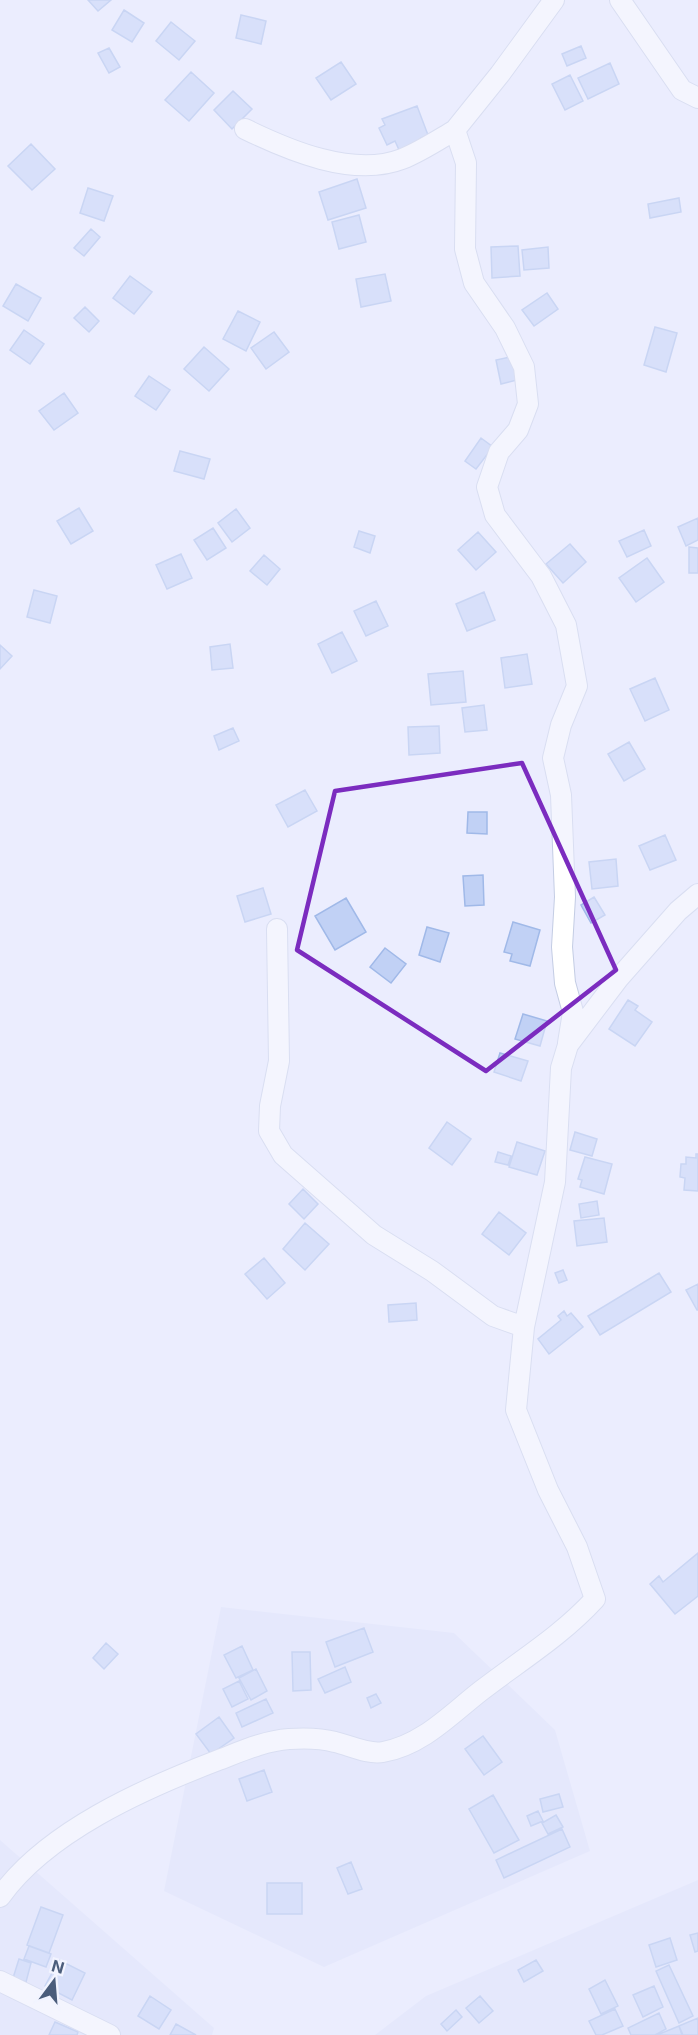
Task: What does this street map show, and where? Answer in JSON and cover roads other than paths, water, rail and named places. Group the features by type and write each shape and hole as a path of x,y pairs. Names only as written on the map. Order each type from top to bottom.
{"street":[{"path":"245,129 290,151 332,161 371,165 401,160 455,130 500,74 554,0"},
{"path":"620,0 682,90 698,98"},
{"path":"0,1897 12,1879 71,1832 177,1776 266,1742 289,1739 332,1741 373,1752 383,1752 409,1743 436,1728 482,1689 554,1638 595,1599 578,1548 548,1490 516,1410 524,1327 555,1182 561,1068 568,1046 573,1012 565,983 562,948 565,897 561,795 553,758 561,725 577,686 566,626 541,576 495,515 487,487 499,452 518,430 528,404 524,367 505,328 474,283 465,249 466,163 455,130"},
{"path":"568,1046 618,979 678,911 698,894"},
{"path":"277,929 279,1061 270,1106 269,1131 283,1155 374,1235 432,1271 494,1316 524,1327"},
{"path":"0,1981 110,2035"}]}
